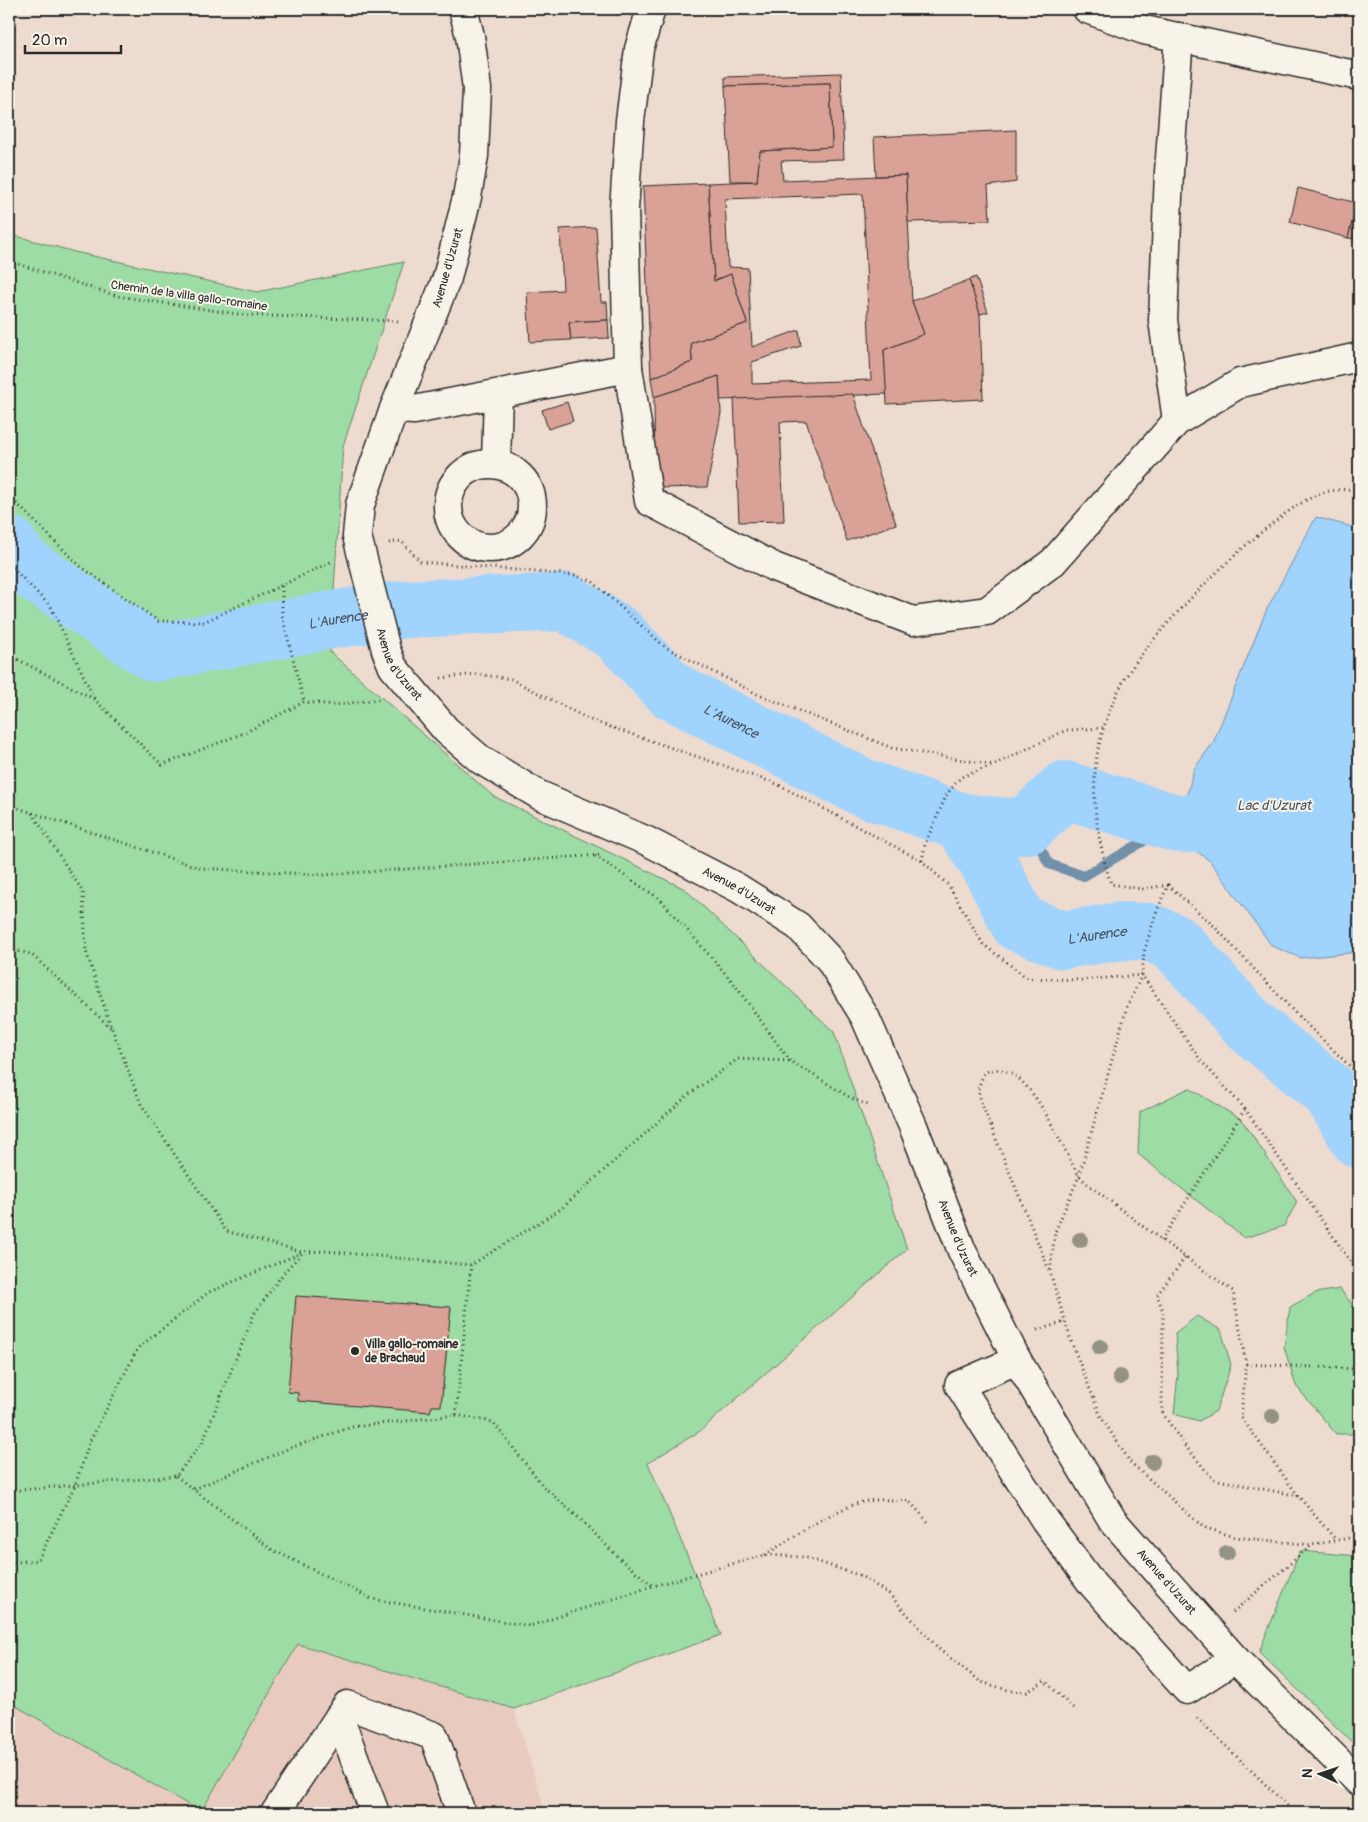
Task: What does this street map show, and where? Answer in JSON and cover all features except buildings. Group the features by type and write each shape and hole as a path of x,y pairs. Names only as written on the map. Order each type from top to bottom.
{"street":[{"name":"Avenue d'Uzurat","path":"463,9 477,89 474,156 467,197 447,278 431,322 394,408 360,505 358,536 386,650 393,667 446,730 481,760 539,795 647,841 738,888 798,926 830,960 865,1017 913,1126 962,1251 1017,1360 1113,1521 1235,1659 1359,1782"},
{"path":"651,9 639,49 630,121 625,200 628,368 649,501 774,568 913,621 987,611 1053,562 1177,421 1240,383 1359,357"},
{"path":"1087,9 1144,30 1359,76"},
{"path":"1177,421 1163,320 1169,172 1179,37"},
{"path":"394,408 414,410 628,368"},
{"path":"496,464 498,394"},
{"path":"1017,1360 959,1385 1044,1520 1093,1585 1187,1690 1235,1659"},
{"path":"276,1813 347,1705 434,1736 461,1813"},
{"path":"339,1717 375,1813"}],"path":[{"name":"Chemin de la villa gallo-romaine","path":"9,261 117,296 244,315 431,322"},
{"path":"1359,488 1322,493 1284,514 1238,552 1150,643 1123,682 1104,728 1095,779 1095,811 1101,852 1111,884 1142,888 1168,885 1214,926 1298,1016 1359,1074"},
{"path":"9,496 80,566 158,621 204,622 361,548"},
{"path":"401,541 421,562 574,575 592,581 665,647 757,694 892,748 994,765"},
{"path":"9,564 51,607 94,699"},
{"path":"282,585 282,615 304,702"},
{"path":"9,656 94,699 162,765 244,733 304,702 335,705 376,701 434,679 477,674 511,679 590,720 777,784 922,861 949,886 983,944 1027,978 1081,980 1142,975"},
{"path":"922,861 924,844 947,794 961,777 994,765 1066,730 1104,728"},
{"path":"9,805 200,868 322,874 605,855"},
{"path":"32,813 83,892 86,951 140,1104 226,1231 303,1252 325,1251 471,1265 561,1210 688,1095 738,1059 790,1061"},
{"path":"595,856 660,899 732,981 790,1061 851,1098 913,1126"},
{"path":"1050,1272 1055,1232 1079,1176 1127,1007 1142,975 1144,952 1156,913 1168,885"},
{"path":"9,949 30,954 112,1028"},
{"path":"1142,975 1201,1061 1245,1109 1359,1274"},
{"path":"1336,1540 1299,1496 1242,1417 1246,1364 1233,1290 1161,1241 1079,1176 1030,1089 1017,1075 1004,1069 992,1068 984,1073 978,1089 982,1102 1050,1272 1071,1341 1101,1417 1130,1462 1203,1527 1235,1537 1312,1545 1359,1536"},
{"path":"1161,1241 1245,1109"},
{"path":"176,1476 202,1443 254,1314 284,1271 303,1252"},
{"path":"9,1563 38,1560 75,1485 90,1441 138,1348 209,1292 303,1252"},
{"path":"1185,1258 1157,1295 1162,1311 1162,1412 1182,1442 1214,1478 1299,1496"},
{"path":"456,1415 471,1265"},
{"path":"1246,1364 1359,1369"},
{"path":"193,1489 290,1448 352,1427 456,1415 494,1422 544,1487 580,1519 620,1559 653,1586"},
{"path":"9,1491 176,1476 270,1549 372,1599 530,1626 653,1586 765,1555 818,1521 860,1503 887,1500 909,1501 930,1524"},
{"path":"1210,1632 1312,1545"},
{"path":"765,1555 804,1557 861,1576 889,1594 940,1650 981,1682 1011,1691 1027,1692 1045,1680 1073,1708"},
{"path":"1195,1716 1295,1813"}],"shaded area":[{"path":"298,1644 514,1709 546,1813 9,1813 9,1702 201,1812"}],"green space":[{"path":"9,234 75,252 257,292 404,262 343,446 330,652 493,796 685,889 834,1032 907,1249 700,1431 648,1463 721,1635 514,1709 298,1644 201,1812 9,1702"},
{"path":"1189,1088 1242,1120 1297,1202 1284,1226 1244,1238 1138,1154 1140,1112"},
{"path":"1340,1289 1359,1313 1359,1434 1336,1434 1296,1386 1284,1347 1290,1307 1315,1293"},
{"path":"1197,1316 1221,1330 1231,1365 1216,1411 1199,1421 1174,1414 1178,1374 1175,1333"},
{"path":"1300,1551 1359,1556 1359,1749 1259,1652"}],"water":[{"name":"Lac d'Uzurat","path":"1316,517 1359,529 1359,952 1301,958 1272,946 1210,861 1191,847 1185,802 1194,769 1213,743 1266,611"}],"waterway":[{"name":"L'Aurence","path":"9,545 21,563 154,653 336,619 407,609 565,602 617,633 672,691 864,788 962,822 990,866 1019,923 1063,940 1122,931 1149,932 1175,943 1250,1026 1331,1092 1359,1139"},
{"path":"962,822 1007,827 1028,825 1065,790 1175,823 1188,824 1359,809"},
{"path":"1028,825 1049,864 1084,876 1175,823"}],"place":[{"name":"Villa gallo-romaine de Brachaud","path":"355,1351"}]}
